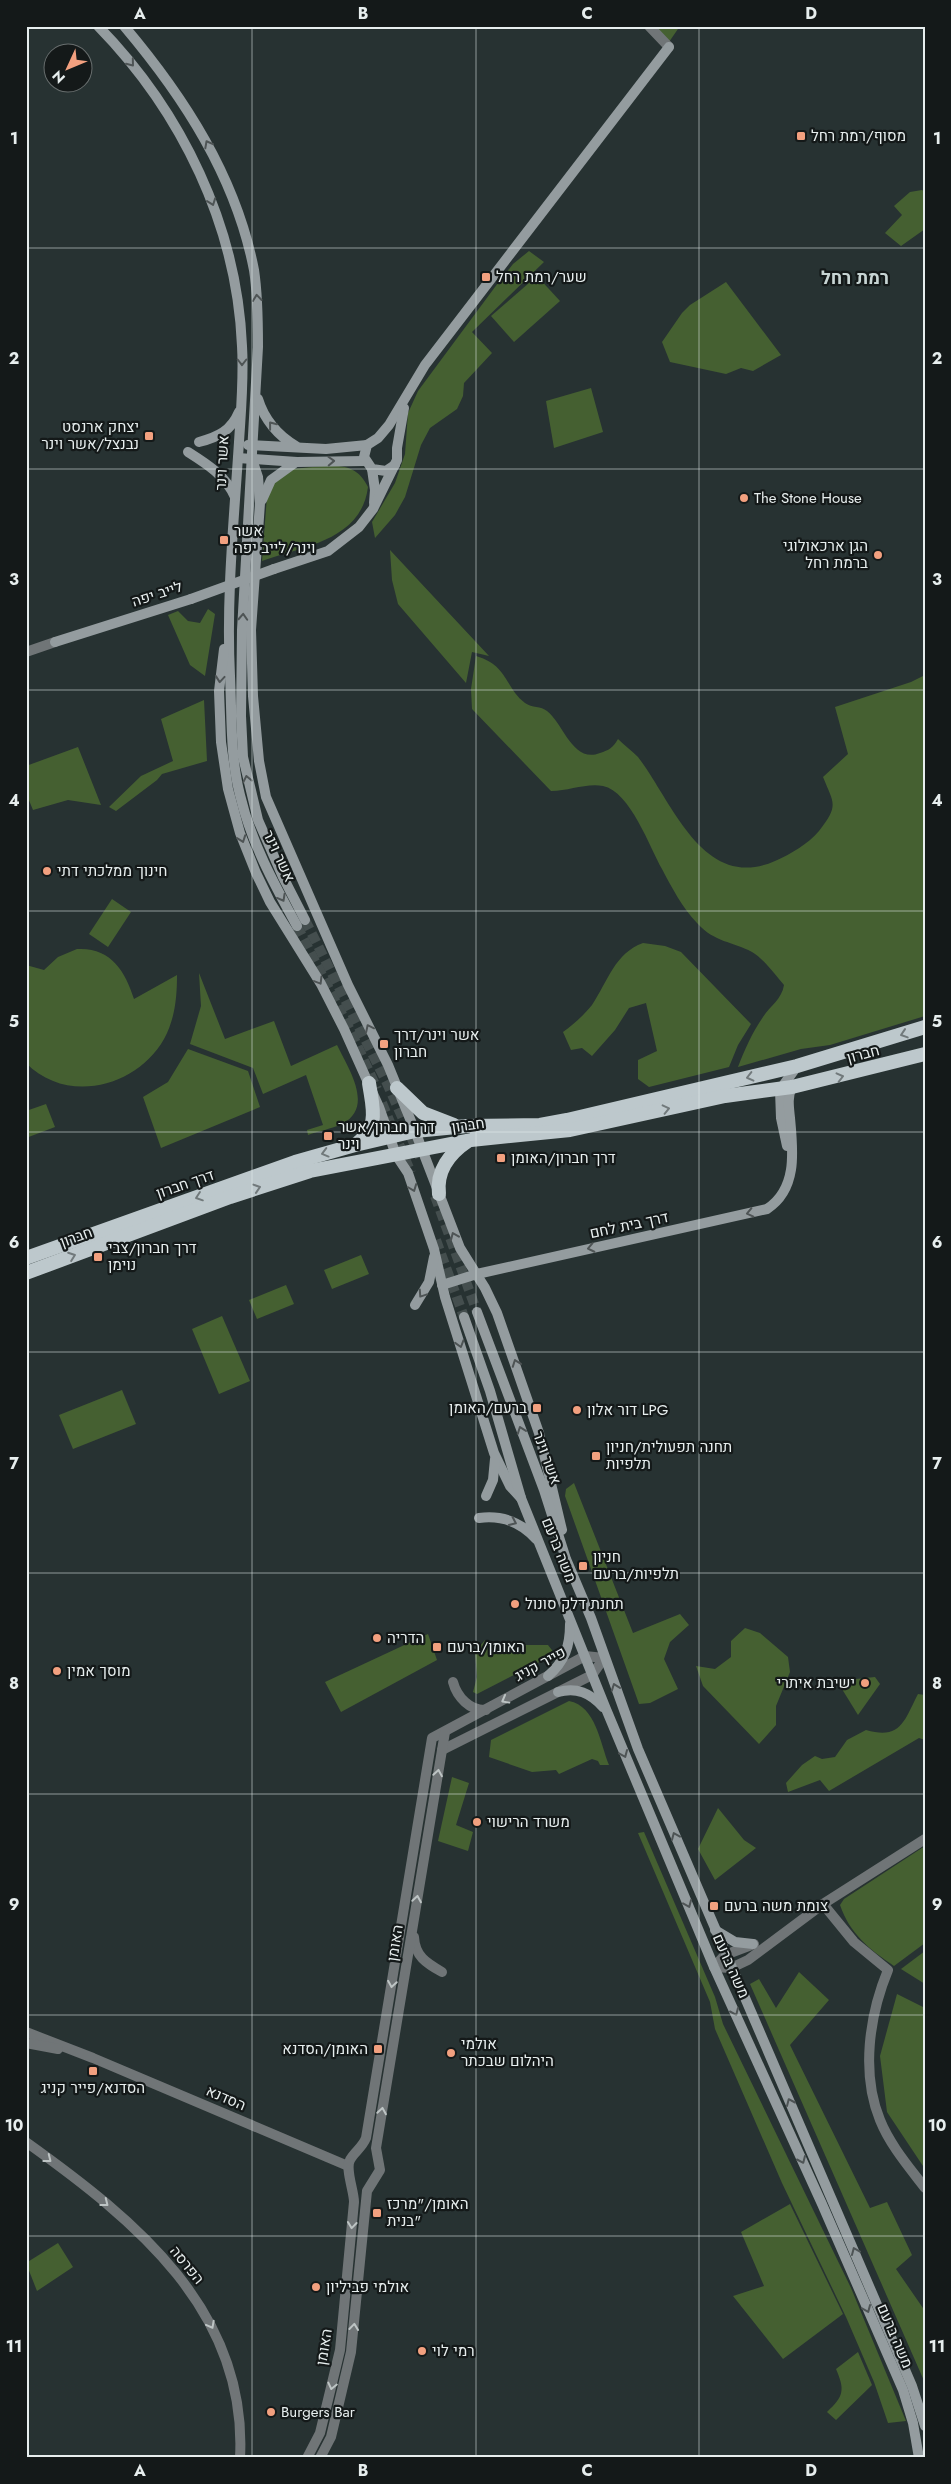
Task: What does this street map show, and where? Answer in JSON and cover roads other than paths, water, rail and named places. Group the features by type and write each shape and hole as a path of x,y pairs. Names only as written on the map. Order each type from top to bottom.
{"highway":[{"name":"חברון","path":"355,1145 415,1130 467,1126 540,1125 567,1120 797,1066 925,1027"},
{"name":"חברון","path":"26,1273 271,1183 322,1168 471,1140 570,1130 725,1096 786,1088 925,1054"},
{"path":"355,1145 365,1137 373,1123 369,1083"},
{"path":"397,1088 412,1105 428,1116 449,1123 467,1126"},
{"path":"439,1194 439,1177 447,1162 454,1152 471,1140"},
{"name":"דרך חברון","path":"26,1258 295,1162 355,1145"}],"main road":[{"name":"אשר וינר","path":"98,26 162,103 182,136 211,198 227,248 240,308 242,347 241,407 228,631 232,743 240,796 258,852 301,923 258,820 243,757 242,630 256,393 258,304 254,271 235,206 212,152 166,76 124,26"},
{"path":"239,444 300,448 345,448 367,445 378,438 408,398 425,365 528,234 669,47"},
{"path":"256,393 260,406 271,424 281,436 300,448"},
{"path":"238,458 368,465 386,471 394,465 398,454 397,448 408,398"},
{"path":"199,442 214,438 228,429 241,407"},
{"path":"378,438 391,441 397,448"},
{"path":"367,445 364,453 375,490 372,509"},
{"path":"188,452 218,473 232,489 235,499"},
{"path":"252,459 258,477 260,503 252,630 256,735 262,779 281,835 415,1130 460,1248 491,1300 503,1328 539,1433 558,1512 566,1559"},
{"path":"260,503 270,480 297,462"},
{"name":"לייב יפה","path":"55,642 191,599 328,551 360,527 372,509 394,465"},
{"path":"228,631 221,668 219,715 224,769 232,809 256,874 332,1004 369,1083 396,1155 408,1173 434,1249 442,1285 494,1453 510,1486 521,1498"},
{"path":"786,1088 797,1066"},
{"name":"דרך בית לחם","path":"442,1285 477,1274 757,1212 775,1203 787,1186 791,1159 781,1118 786,1088"},
{"path":"415,1305 429,1282 434,1249"},
{"name":"אשר וינר","path":"477,1312 544,1490 566,1559"},
{"name":"משה ברעם","path":"464,1317 490,1391 521,1498 606,1709 714,1968 822,2204 902,2390 913,2423 919,2458"},
{"path":"486,1496 494,1473 494,1453"},
{"path":"480,1518 491,1516 510,1520 527,1530 540,1543"},
{"name":"משה ברעם","path":"566,1559 638,1749 908,2377 925,2426"},
{"path":"548,1676 568,1650 570,1618"},
{"path":"558,1692 579,1690 595,1699 606,1709"},
{"path":"714,1929 735,1942 752,1944"}],"street":[{"path":"649,26 669,47"},
{"name":"לייב יפה","path":"26,652 55,642"},
{"name":"פייר קניג","path":"432,1738 585,1656 604,1658"},
{"path":"442,1750 592,1674 604,1658"},
{"path":"453,1682 457,1693 465,1702 477,1709 488,1709"},
{"name":"האומן","path":"320,2458 331,2437 351,2352 367,2191 380,2170 376,2148 445,1732"},
{"name":"האומן","path":"307,2458 320,2433 340,2350 354,2202 348,2166 366,2138 432,1738"},
{"path":"714,1968 731,1968 748,1960 774,1938 823,1904 925,1840"},
{"path":"823,1904 854,1942 888,1970 871,2033 871,2089 881,2122 925,2188"},
{"path":"413,1925 415,1948 427,1963 442,1972"},
{"path":"714,1968 725,1955 752,1944 774,1938"},
{"path":"26,2028 38,2036"},
{"name":"הסדנא","path":"26,2032 93,2058 348,2166"},
{"name":"הסדנא","path":"26,2043 93,2058"},
{"name":"הפרסה","path":"26,2142 113,2209 148,2242 186,2284 212,2327 230,2369 239,2412 240,2458"},
{"path":"356,2154 367,2152 377,2159"},
{"path":"350,2176 360,2184 366,2184 376,2179"}],"tunnel":[{"path":"305,920 386,1081 420,1157"},
{"path":"297,926 352,1034 377,1089"},
{"path":"382,1103 411,1173"},
{"path":"435,1196 477,1312"},
{"path":"436,1240 464,1317"}],"place":[{"name":"מסוף/רמת רחל","path":"801,136"},
{"name":"שער/רמת רחל","path":"486,277"},
{"name":"יצחק ארנסט נבנצל/אשר וינר","path":"149,436"},
{"name":"The Stone House","path":"744,498"},
{"name":"אשר וינר/לייב יפה","path":"224,540"},
{"name":"הגן ארכאולוגי ברמת רחל","path":"878,555"},
{"name":"חינוך ממלכתי דתי","path":"47,871"},
{"name":"אשר וינר/דרך חברון","path":"384,1044"},
{"name":"דרך חברון/אשר וינר","path":"328,1136"},
{"name":"דרך חברון/האומן","path":"501,1158"},
{"name":"דרך חברון/צבי נוימן","path":"98,1257"},
{"name":"ברעם/האומן","path":"537,1408"},
{"name":"דור אלון LPG","path":"577,1410"},
{"name":"תחנה תפעולית/חניון תלפיות","path":"596,1456"},
{"name":"חניון תלפיות/ברעם","path":"583,1566"},
{"name":"תחנת דלק סונול","path":"515,1604"},
{"name":"הדריה","path":"377,1638"},
{"name":"האומן/ברעם","path":"437,1647"},
{"name":"מוסך אמין","path":"57,1671"},
{"name":"ישיבת איתרי","path":"865,1683"},
{"name":"משרד הרישוי","path":"477,1822"},
{"name":"צומת משה ברעם","path":"714,1906"},
{"name":"האומן/הסדנא","path":"378,2049"},
{"name":"אולמי היהלום שבכתר","path":"451,2053"},
{"name":"הסדנא/פייר קניג","path":"93,2071"},
{"name":"האומן/\"מרכז בנית\"","path":"377,2213"},
{"name":"אולמי פביליון","path":"316,2287"},
{"name":"רמי לוי","path":"422,2351"},
{"name":"Burgers Bar","path":"271,2412"}],"district":[{"name":"רמת רחל","path":"855,278"}]}
